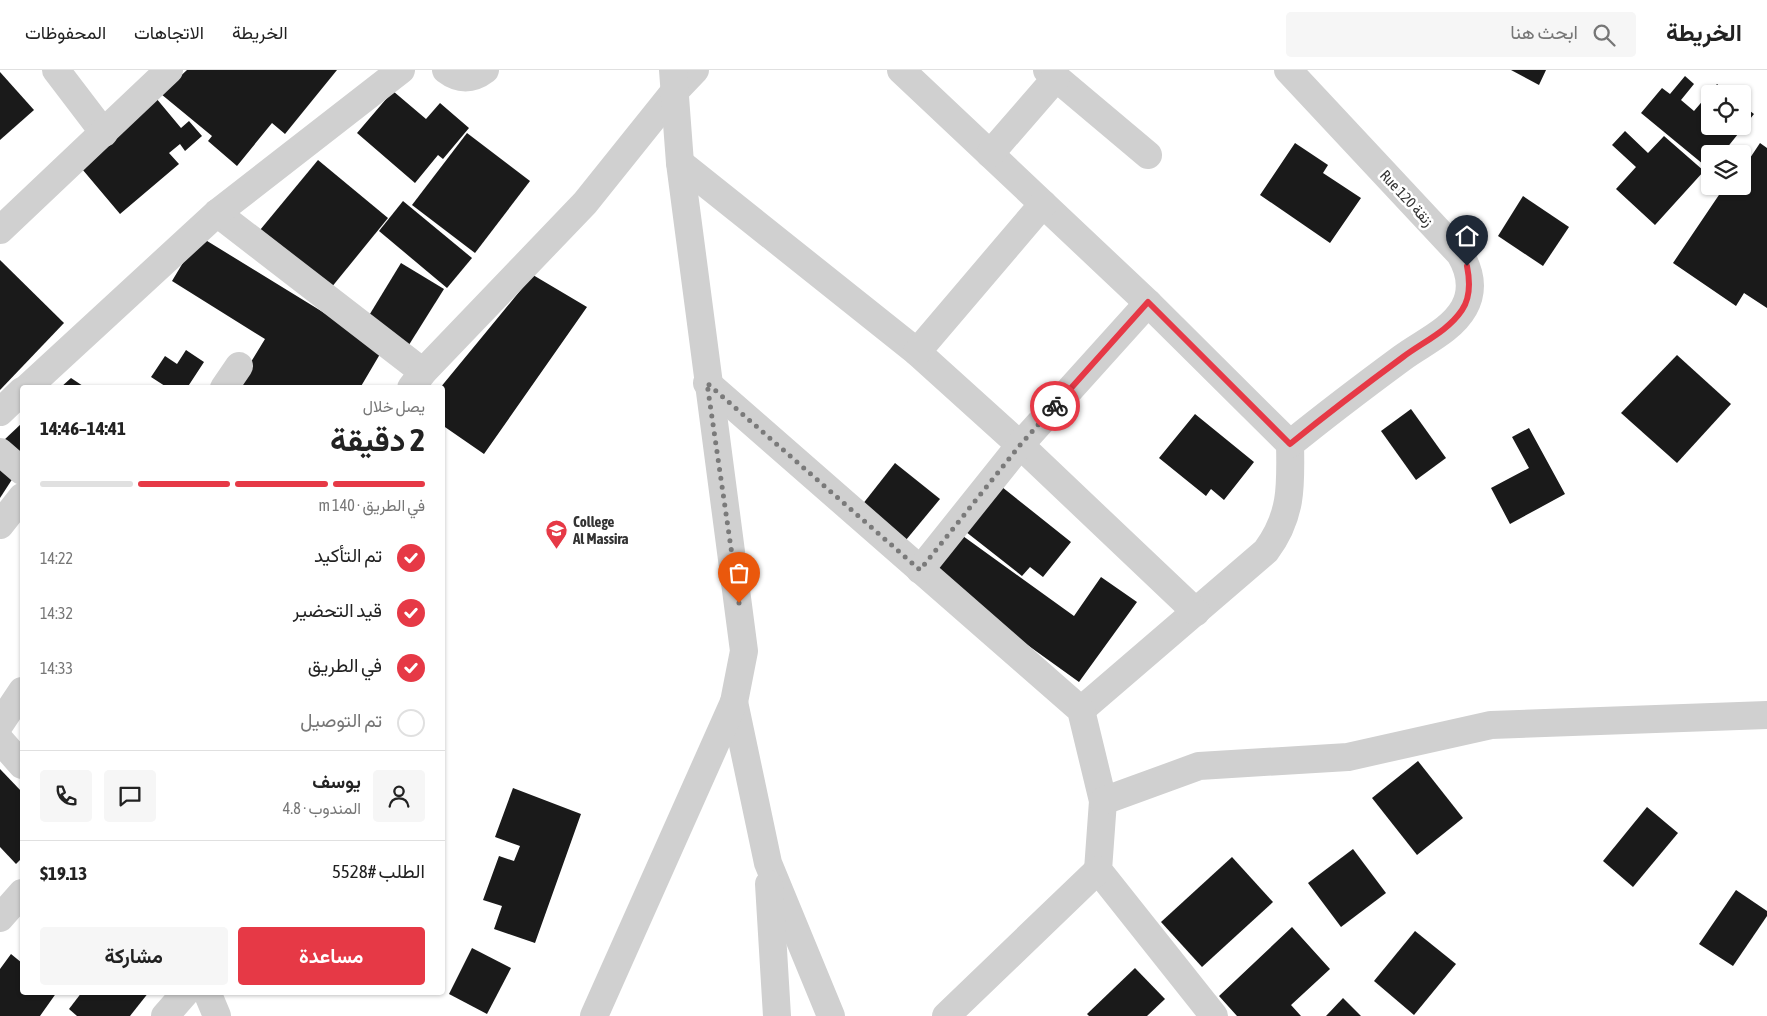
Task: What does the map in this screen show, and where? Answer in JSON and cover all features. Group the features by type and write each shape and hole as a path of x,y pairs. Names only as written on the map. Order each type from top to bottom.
{"street":[{"path":"56,70 104,133"},
{"path":"0,230 169,70"},
{"path":"30,385 217,213 401,70"},
{"path":"446,70 464,78 475,77 484,70"},
{"path":"217,213 417,380 584,203 674,81 695,70"},
{"path":"901,70 1148,302 1290,444 1292,484 1287,511 1279,534 1266,551 1081,710"},
{"name":"Rue 120 زنقة","path":"1288,70 1460,254 1470,276 1469,294 1464,308 1456,318 1438,334 1339,404 1290,444"},
{"path":"990,154 1051,74 1148,155"},
{"path":"594,1016 734,702 742,669 743,632 707,383 680,164 674,81"},
{"path":"680,164 917,352 1020,445 1196,612"},
{"path":"917,352 1043,204"},
{"path":"920,570 1020,445 1148,302"},
{"path":"707,383 1081,710 1103,801 1098,870 946,1016"},
{"path":"0,412 20,393"},
{"path":"0,452 20,469"},
{"path":"0,525 20,499"},
{"path":"0,724 20,693"},
{"path":"734,702 768,863 777,1016"},
{"path":"1103,801 1198,766 1348,757 1491,725 1767,715"},
{"path":"0,740 20,763"},
{"path":"768,863 831,1016"},
{"path":"1098,870 1214,1016"},
{"path":"2,913 20,895"},
{"path":"165,1016 183,995"},
{"path":"208,995 217,1016"}],"building":[{"path":"187,70 337,70 285,134 272,123 237,166 208,141 212,136 161,94"},
{"path":"1511,70 1546,70 1539,85"},
{"path":"0,72 34,110 0,140"},
{"path":"1685,76 1694,84 1681,100 1694,111 1701,103 1701,135 1737,135 1729,145 1701,145 1701,162 1641,113 1662,88 1670,94"},
{"path":"393,91 426,119 440,103 469,128 443,159 438,155 415,183 357,133"},
{"path":"156,98 181,128 189,121 202,136 185,151 180,144 169,153 179,164 120,214 77,163"},
{"path":"1625,131 1648,153 1664,136 1701,168 1701,174 1655,225 1616,189 1636,167 1612,145"},
{"path":"467,133 530,181 475,253 412,205"},
{"path":"1295,143 1328,165 1323,173 1361,198 1330,243 1260,195"},
{"path":"1760,143 1767,148 1767,308 1744,293 1736,306 1673,263 1719,195 1751,195 1751,156"},
{"path":"318,160 388,218 331,288 260,230"},
{"path":"1523,196 1569,227 1543,266 1498,236"},
{"path":"403,201 472,258 447,288 379,231"},
{"path":"199,236 383,349 362,385 237,385 265,339 172,281"},
{"path":"0,260 64,323 0,390"},
{"path":"401,263 444,289 407,348 365,322"},
{"path":"533,275 587,307 484,454 445,427 445,385 442,385"},
{"path":"186,350 204,362 189,385 163,385 151,377 165,356 177,364"},
{"path":"1677,355 1731,404 1677,463 1621,413"},
{"path":"71,378 82,385 63,385"},
{"path":"1411,409 1446,458 1416,480 1381,431"},
{"path":"1195,414 1254,462 1224,500 1211,489 1206,496 1159,458"},
{"path":"20,425 20,452 3,441"},
{"path":"1529,428 1565,494 1510,524 1491,488 1529,468 1512,437"},
{"path":"895,463 940,499 906,540 862,505"},
{"path":"0,469 13,478 0,498"},
{"path":"997,483 1071,542 1043,577 1030,567 1022,576 961,528"},
{"path":"956,531 1074,616 1101,577 1137,602 1079,682 926,572"},
{"path":"1418,761 1463,818 1417,855 1372,798"},
{"path":"0,769 20,790 20,860 16,864 0,847"},
{"path":"513,788 581,814 535,943 494,929 502,906 483,900 499,856 514,861 520,846 495,837"},
{"path":"1647,807 1678,833 1633,887 1603,861"},
{"path":"1353,849 1386,893 1341,927 1308,883"},
{"path":"1232,857 1273,902 1202,967 1161,922"},
{"path":"1736,890 1767,911 1767,916 1733,966 1699,944"},
{"path":"1292,927 1330,969 1291,1005 1301,1016 1237,1016 1219,996"},
{"path":"1415,931 1456,964 1414,1015 1374,981"},
{"path":"472,948 511,968 487,1014 449,994"},
{"path":"11,954 20,961 20,995 55,995 40,1016 0,1016 0,969"},
{"path":"1135,968 1165,999 1147,1016 1089,1016 1087,1014"},
{"path":"80,995 147,995 130,1016 77,1016 69,1009"},
{"path":"1343,998 1361,1016 1326,1016"}],"way so far":[{"path":"739,603 707,383 920,570 1020,445 1055,406"}],"place":[{"name":"College Al Massira","path":"557,549"}],"route":[{"path":"1055,406 1148,302 1290,444 1339,404 1411,351 1438,334 1456,318 1464,308 1469,294 1470,276 1467,266"}]}
